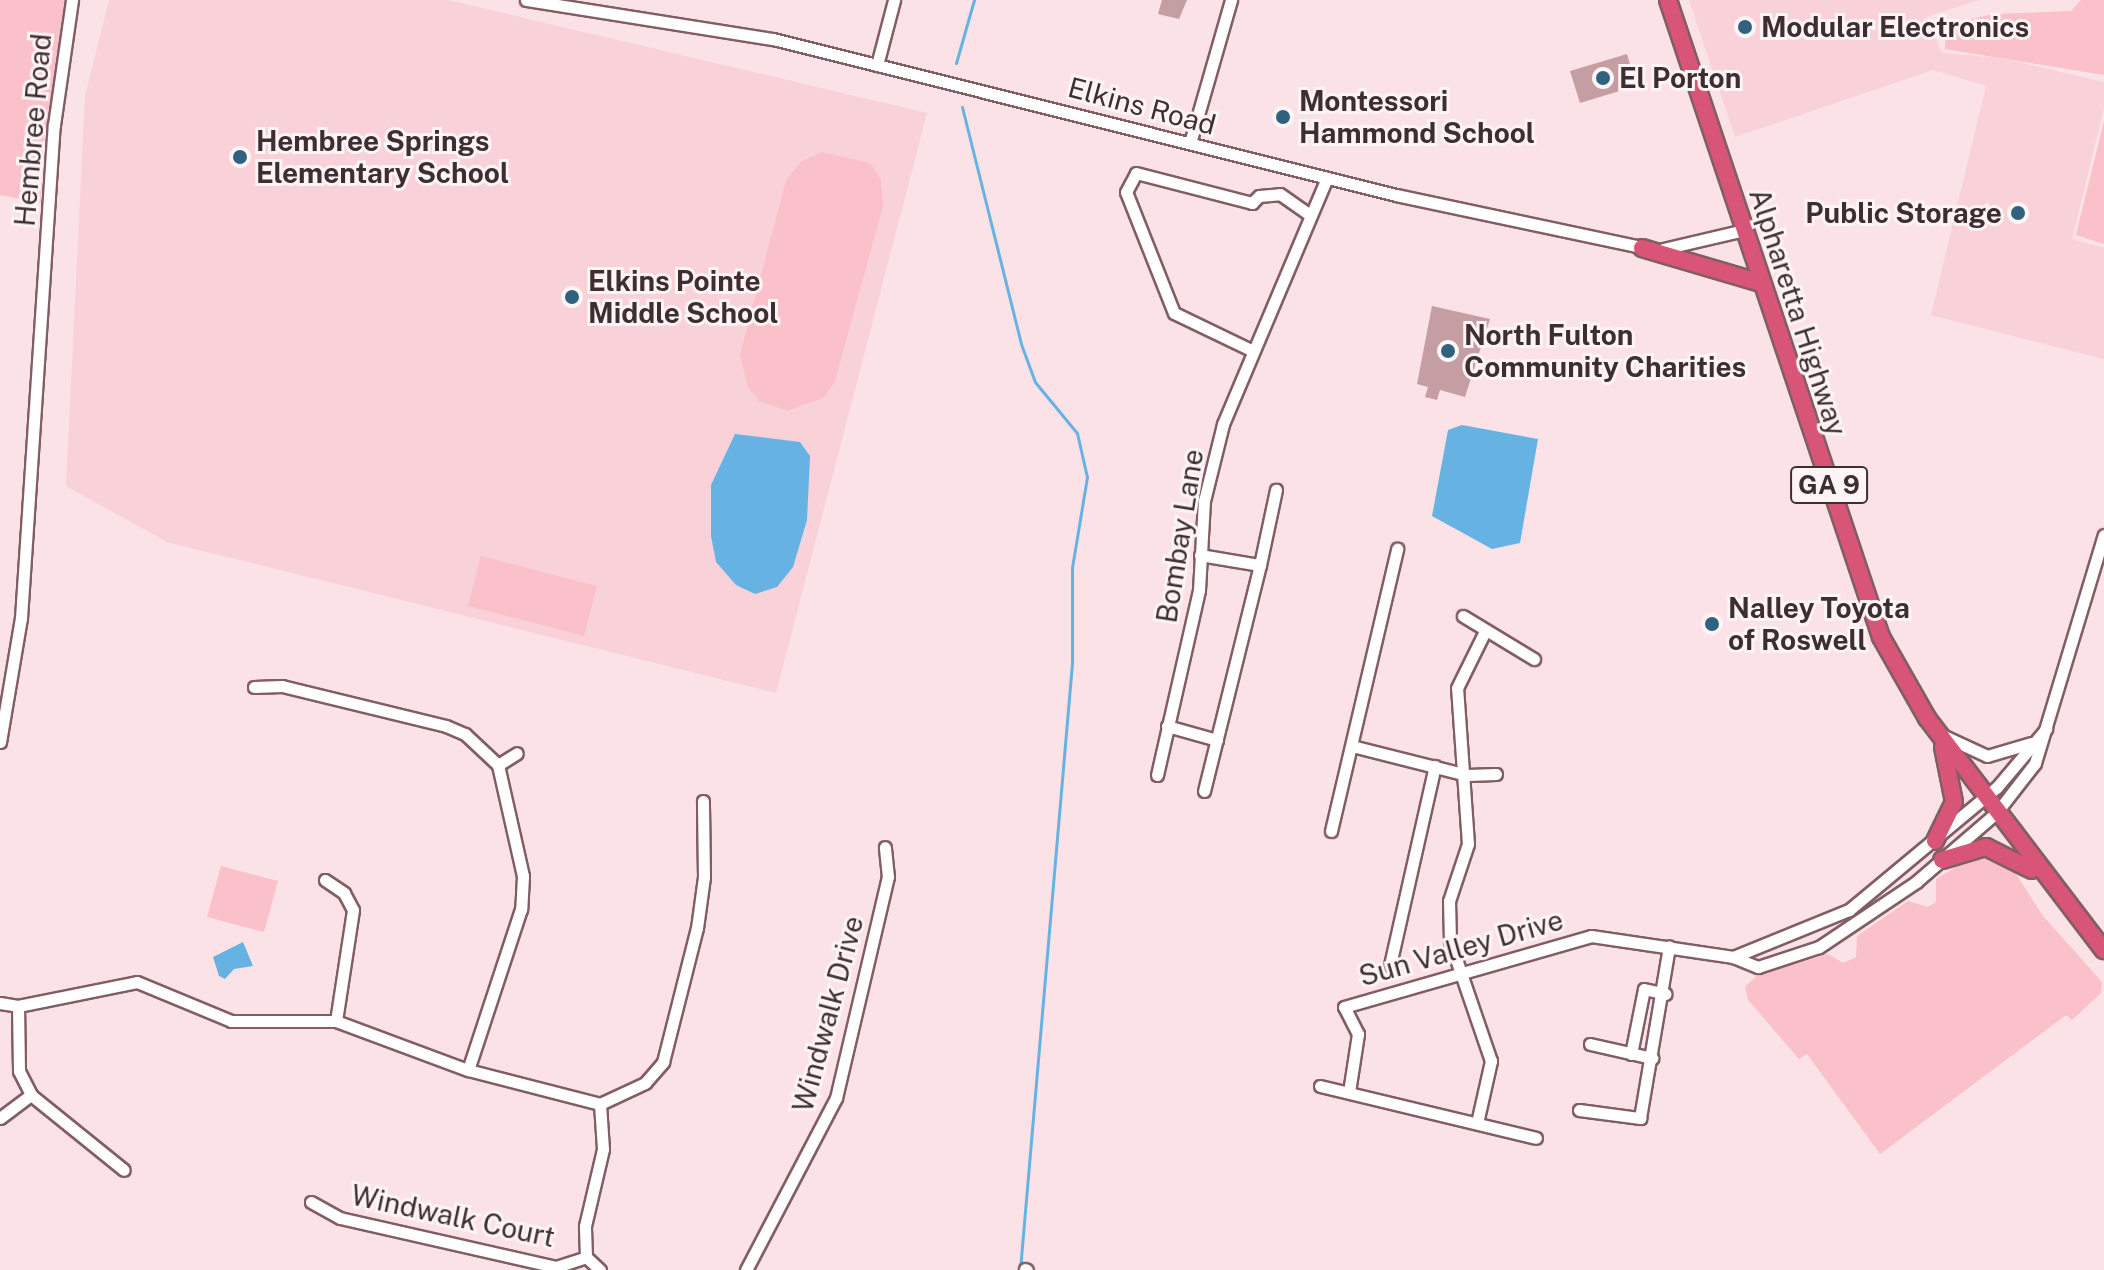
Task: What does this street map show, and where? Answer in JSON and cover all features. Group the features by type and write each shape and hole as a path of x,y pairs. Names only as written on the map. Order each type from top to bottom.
{"highway":[{"name":"Alpharetta Highway","path":"1668,0 1872,614 1902,681 2054,890 2104,950"},
{"path":"1642,248 1761,283"},
{"path":"1935,841 1954,793 1939,734"},
{"path":"1942,860 1973,848 1995,848 2054,890"}],"street":[{"name":"Hembree Road","path":"0,742 20,631 54,125 72,0"},
{"name":"Elkins Road","path":"526,0 698,24 877,65 1327,178 1642,248 1684,249 1744,230"},
{"path":"877,65 894,0"},
{"path":"1190,143 1231,0"},
{"path":"1251,350 1174,313 1126,192 1136,173 1252,203 1280,194 1310,215"},
{"name":"Bombay Lane","path":"1157,775 1199,590 1204,501 1251,350 1327,178"},
{"path":"1204,791 1276,490"},
{"name":"Sun Valley Drive","path":"1349,1092 1358,1034 1344,1007 1460,977 1563,940 1591,936 1733,957 1758,967 1819,947 1942,860 1997,812 2035,763 2104,535"},
{"path":"1331,831 1397,549"},
{"path":"1200,555 1260,565"},
{"path":"1463,616 1534,659"},
{"path":"1477,1123 1491,1061 1450,941 1449,901 1468,844 1467,775 1457,688 1485,631"},
{"path":"254,687 282,686 446,726 472,739 498,765 523,876 521,909 468,1070"},
{"path":"1167,726 1217,740"},
{"path":"1733,957 1849,910 1986,797 2046,729"},
{"path":"1939,734 1987,756 2032,742"},
{"path":"1352,746 1467,775 1496,774"},
{"path":"498,765 517,753"},
{"path":"1390,965 1435,766"},
{"path":"0,1003 18,1006 137,982 231,1021 336,1021 468,1070 600,1104 645,1083 663,1062 697,928 704,877 703,801"},
{"name":"Windwalk Drive","path":"746,1270 836,1098 888,877 885,847"},
{"path":"325,880 344,893 353,910 336,1021"},
{"path":"1579,1110 1640,1118 1665,994 1669,946"},
{"path":"1631,1054 1644,989 1665,994"},
{"path":"18,1006 19,1071 31,1095 124,1170"},
{"path":"1590,1044 1652,1058"},
{"path":"1320,1086 1536,1138"},
{"path":"0,1118 31,1095"},
{"path":"600,1104 603,1149 585,1226 586,1257 600,1270"},
{"name":"Windwalk Court","path":"311,1202 340,1218 556,1267 586,1257"}],"shaded area":[{"path":"0,0 72,0 43,145 41,203 0,195"},
{"path":"109,0 448,0 927,113 776,693 167,542 66,486 85,96"},
{"name":"Public Storage","path":"1689,0 1979,0 1926,17 1942,53 2001,58 2104,82 2104,108 2072,239 2104,248 2104,359 1931,315 1986,86 1933,70 1735,137"},
{"path":"2081,0 2104,0 2104,75 1945,49 1946,25 1993,14 2071,11"},
{"path":"2104,121 2104,244 2076,235"},
{"path":"822,152 870,163 881,180 883,206 835,381 825,397 787,411 759,401 748,387 740,355 786,180 801,162"},
{"path":"481,556 597,586 584,636 468,606"},
{"path":"1979,853 2005,857 2043,916 2102,982 2101,993 2072,1020 2066,1015 1880,1154 1807,1054 1799,1059 1748,1000 1745,987 1757,975 1828,954 1843,963 1856,957 1857,936 1908,901 1928,907 1936,902 1936,879"},
{"path":"221,866 278,881 264,932 207,917"}],"water":[{"path":"1462,425 1538,439 1520,543 1492,549 1432,516 1448,430"},
{"path":"735,434 800,442 810,456 807,520 793,567 777,587 755,594 736,585 716,562 711,536 711,485"},
{"path":"243,942 253,966 234,969 225,979 219,976 213,957"}],"building":[{"path":"1162,0 1187,0 1179,19 1158,14"},
{"name":"El Porton","path":"1627,54 1636,86 1580,103 1570,71"},
{"name":"North Fulton Community Charities","path":"1432,306 1490,319 1465,397 1440,390 1437,400 1425,397 1428,387 1417,384"}],"waterway":[{"path":"956,63 974,0"},
{"path":"962,107 1021,344 1035,382 1077,433 1087,477 1072,568 1072,663 1020,1270"}],"place":[{"name":"Modular Electronics","path":"1745,27"},
{"name":"El Porton","path":"1603,78"},
{"name":"Montessori Hammond School","path":"1283,117"},
{"name":"Hembree Springs Elementary School","path":"240,157"},
{"name":"Public Storage","path":"2018,213"},
{"name":"Elkins Pointe Middle School","path":"572,297"},
{"name":"North Fulton Community Charities","path":"1448,351"},
{"name":"Nalley Toyota of Roswell","path":"1712,624"}]}
